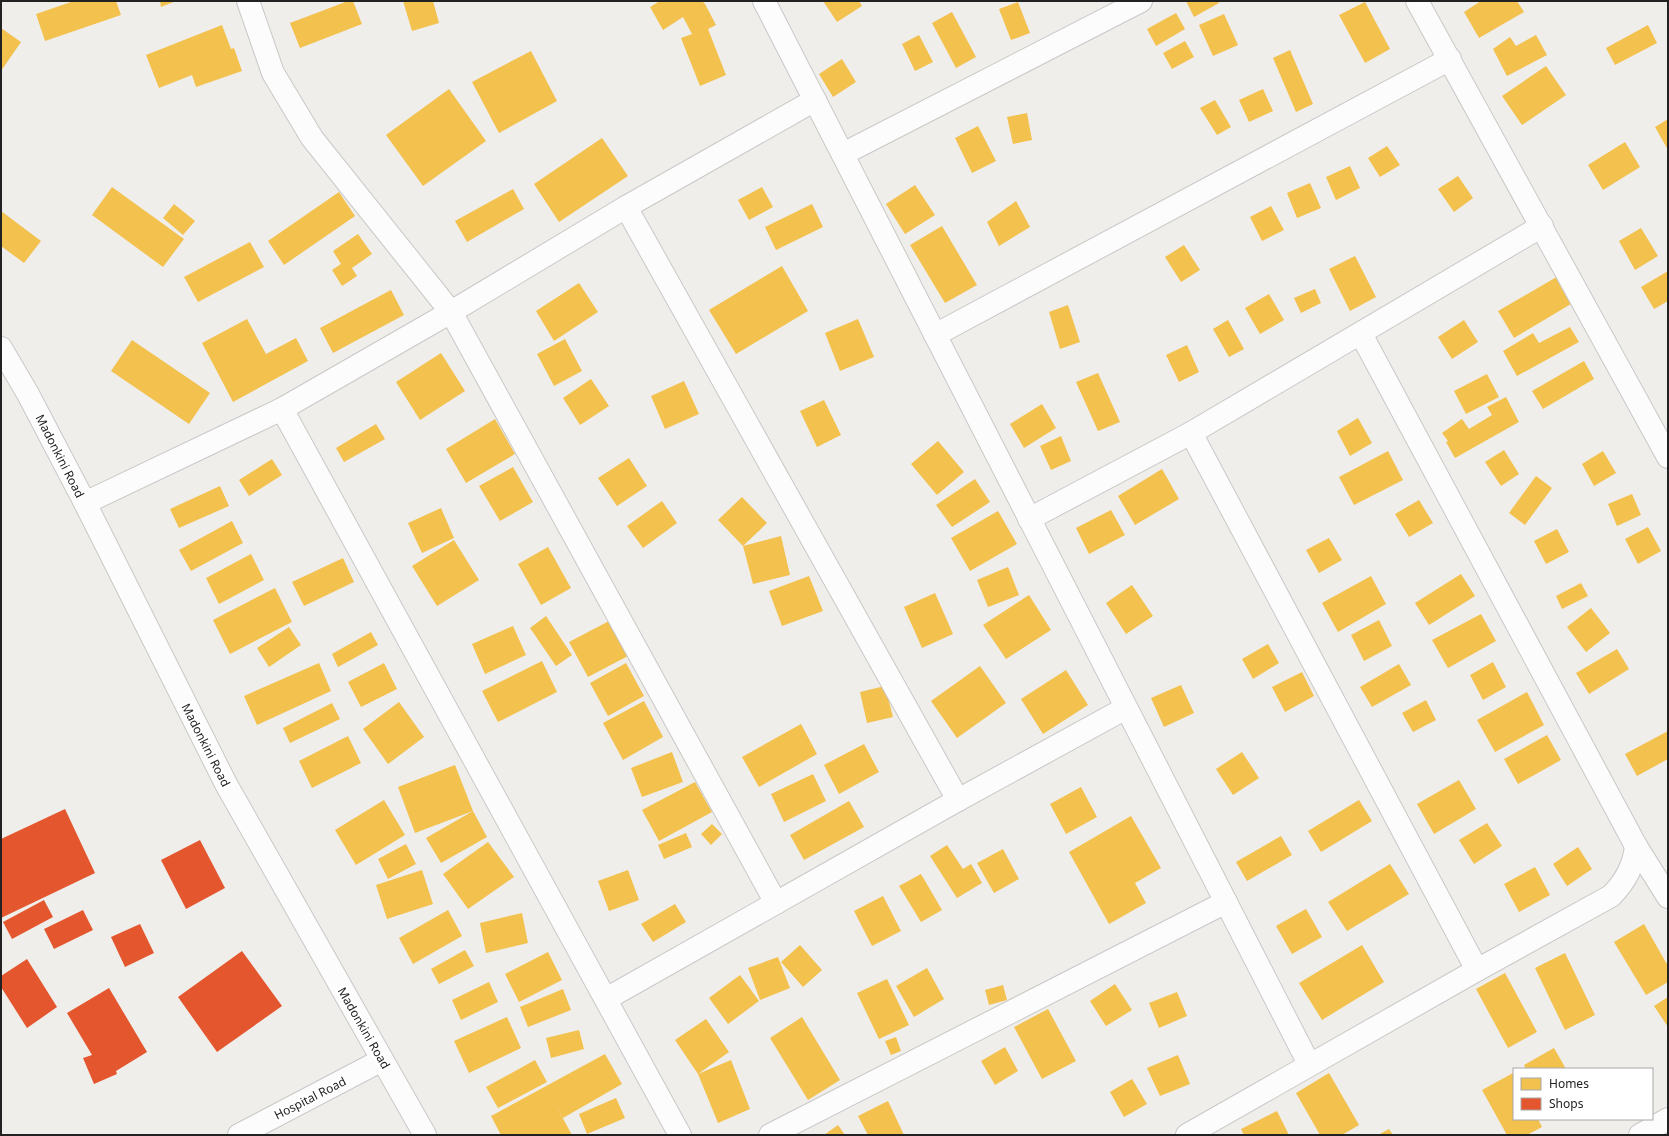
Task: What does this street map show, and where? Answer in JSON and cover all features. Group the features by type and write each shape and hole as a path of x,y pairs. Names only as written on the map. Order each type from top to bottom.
{"street":[{"path":"248,1 273,73 312,138 451,312 776,903"},
{"path":"764,1 1309,1064"},
{"path":"843,154 1140,1"},
{"path":"1417,1 1668,457"},
{"path":"935,335 1450,59"},
{"path":"84,503 282,409 451,312 626,207 815,100"},
{"path":"626,207 958,800"},
{"path":"1029,519 1191,433 1542,226"},
{"path":"1361,334 1636,846 1668,897"},
{"name":"Madonkini Road","path":"1,348 28,394 226,784 425,1135"},
{"path":"282,409 680,1135"},
{"path":"1191,433 1477,970"},
{"path":"606,999 958,800 1126,708"},
{"path":"1187,1135 1309,1064 1611,896 1621,886 1629,873 1634,859 1636,846"},
{"path":"770,1135 1226,902"},
{"name":"Hospital Road","path":"239,1135 382,1060"},
{"path":"1640,1135 1668,1119"}],"building: Homes":[{"path":"74,1 116,1 121,15 45,41 36,14"},
{"path":"160,1 176,1 161,7"},
{"path":"348,1 353,1 362,24 300,48 290,23"},
{"path":"403,1 433,1 439,23 412,31"},
{"path":"660,1 702,1 705,4 716,25 708,29 726,75 700,86 681,38 692,34 683,17 663,30 650,7"},
{"path":"823,1 859,1 862,6 837,22"},
{"path":"1186,1 1218,1 1219,3 1194,17"},
{"path":"1481,1 1517,1 1524,12 1479,38 1464,12"},
{"path":"1018,2 1030,33 1011,40 999,9"},
{"path":"1365,2 1390,49 1365,63 1339,15"},
{"path":"952,12 976,57 956,68 932,23"},
{"path":"1176,13 1185,29 1156,46 1147,29"},
{"path":"1224,14 1238,45 1213,56 1199,25"},
{"path":"222,25 231,49 234,48 242,71 196,87 192,75 159,88 146,55"},
{"path":"1648,25 1657,43 1615,65 1606,48"},
{"path":"1,28 21,42 1,71"},
{"path":"919,35 933,62 915,71 902,44"},
{"path":"1536,35 1547,55 1507,76 1493,49 1510,37 1516,46"},
{"path":"1185,41 1194,57 1172,69 1163,53"},
{"path":"1290,50 1313,104 1296,112 1273,58"},
{"path":"531,51 557,101 499,133 472,82"},
{"path":"842,59 856,82 833,97 819,74"},
{"path":"1546,66 1566,95 1522,125 1502,96"},
{"path":"449,89 486,141 423,186 386,135"},
{"path":"1263,89 1273,111 1249,122 1239,100"},
{"path":"1215,100 1231,127 1217,135 1200,108"},
{"path":"1027,113 1032,140 1013,144 1007,117"},
{"path":"1668,119 1668,150 1655,127"},
{"path":"978,126 996,161 972,173 955,138"},
{"path":"602,138 628,176 559,222 534,184"},
{"path":"1625,142 1640,167 1603,190 1588,165"},
{"path":"1387,146 1400,165 1380,177 1368,158"},
{"path":"1350,166 1360,188 1336,200 1326,177"},
{"path":"1458,176 1473,198 1454,212 1438,189"},
{"path":"1310,183 1321,208 1297,218 1287,193"},
{"path":"915,185 935,215 905,234 886,204"},
{"path":"112,187 184,239 163,267 92,215"},
{"path":"762,187 773,207 749,220 738,200"},
{"path":"513,189 524,209 467,242 455,221"},
{"path":"339,192 355,216 284,265 268,241"},
{"path":"1016,201 1030,227 999,246 987,222"},
{"path":"174,204 195,221 183,235 163,218"},
{"path":"812,204 823,227 776,250 765,227"},
{"path":"1271,206 1284,230 1262,241 1250,217"},
{"path":"1,211 41,241 24,263 1,246"},
{"path":"942,226 977,285 945,303 910,245"},
{"path":"1641,228 1658,256 1635,270 1619,241"},
{"path":"358,234 372,254 352,268 357,276 342,286 332,270 341,264 333,251"},
{"path":"250,242 264,267 198,302 184,277"},
{"path":"1184,245 1200,270 1181,282 1165,257"},
{"path":"1355,256 1376,297 1350,311 1329,269"},
{"path":"782,266 808,311 736,354 709,310"},
{"path":"1668,271 1668,301 1654,309 1641,287"},
{"path":"1560,275 1576,301 1514,338 1498,311"},
{"path":"579,283 598,312 554,341 536,311"},
{"path":"1315,289 1321,303 1301,313 1294,298"},
{"path":"391,290 404,315 333,353 320,328"},
{"path":"1269,294 1284,320 1260,334 1245,308"},
{"path":"1068,305 1080,342 1060,349 1049,312"},
{"path":"247,319 266,354 296,338 308,361 233,402 202,343"},
{"path":"858,319 874,357 840,371 825,333"},
{"path":"1228,320 1244,349 1229,357 1213,329"},
{"path":"1464,320 1478,342 1452,359 1438,337"},
{"path":"1570,327 1579,342 1517,376 1503,351 1533,333 1539,343"},
{"path":"565,339 582,371 554,386 537,354"},
{"path":"132,340 210,393 189,424 111,371"},
{"path":"1187,345 1199,372 1179,382 1166,355"},
{"path":"441,353 465,391 420,420 396,382"},
{"path":"1584,361 1594,379 1543,409 1532,391"},
{"path":"1098,373 1120,422 1098,431 1076,382"},
{"path":"1487,374 1499,397 1466,414 1454,391"},
{"path":"591,379 609,406 580,425 563,398"},
{"path":"684,381 699,414 665,429 651,396"},
{"path":"1506,397 1519,422 1455,458 1446,442 1448,441 1442,433 1462,419 1469,429 1492,415 1487,407"},
{"path":"824,400 841,435 817,447 800,411"},
{"path":"1042,404 1056,428 1024,448 1010,424"},
{"path":"1358,418 1372,443 1350,456 1337,431"},
{"path":"495,419 515,454 466,483 446,449"},
{"path":"376,424 385,439 344,462 336,448"},
{"path":"1061,436 1071,461 1051,470 1040,446"},
{"path":"938,441 964,472 937,495 911,464"},
{"path":"1504,450 1519,474 1501,486 1485,462"},
{"path":"1388,451 1403,480 1354,505 1339,477"},
{"path":"1603,451 1616,473 1594,486 1582,464"},
{"path":"629,458 647,486 617,506 598,478"},
{"path":"272,459 282,475 249,496 239,480"},
{"path":"513,467 533,502 500,521 479,486"},
{"path":"1162,469 1179,499 1135,525 1118,496"},
{"path":"1536,476 1552,488 1525,525 1509,513"},
{"path":"975,479 990,502 952,527 936,505"},
{"path":"220,486 229,506 179,528 170,509"},
{"path":"1632,494 1641,515 1617,526 1608,504"},
{"path":"742,497 767,523 743,546 718,520"},
{"path":"1419,500 1433,523 1409,537 1395,514"},
{"path":"662,501 677,523 643,548 627,526"},
{"path":"441,508 454,538 422,553 408,523"},
{"path":"1111,510 1125,535 1089,554 1076,528"},
{"path":"998,511 1017,544 970,571 951,538"},
{"path":"232,521 243,543 191,571 179,550"},
{"path":"1648,527 1661,551 1638,564 1625,539"},
{"path":"1557,529 1569,552 1546,564 1534,541"},
{"path":"781,536 790,575 753,584 743,546"},
{"path":"1329,538 1342,560 1319,573 1306,550"},
{"path":"454,540 479,580 437,606 412,566"},
{"path":"548,547 571,588 541,605 518,564"},
{"path":"251,554 264,580 219,604 206,578"},
{"path":"343,558 354,582 304,606 292,582"},
{"path":"1008,567 1019,595 988,607 977,580"},
{"path":"1461,574 1475,596 1429,625 1415,603"},
{"path":"809,576 823,611 782,626 769,591"},
{"path":"1371,576 1386,604 1338,632 1322,603"},
{"path":"1581,583 1588,596 1562,609 1556,596"},
{"path":"1132,585 1153,616 1126,634 1106,603"},
{"path":"275,588 292,622 230,654 213,620"},
{"path":"935,593 953,634 922,648 904,607"},
{"path":"1029,595 1051,630 1006,659 983,625"},
{"path":"1591,608 1610,633 1586,652 1567,627"},
{"path":"1481,614 1496,641 1448,668 1432,640"},
{"path":"546,616 572,655 556,666 530,628"},
{"path":"1379,620 1392,646 1364,661 1351,635"},
{"path":"609,621 628,656 588,677 569,642"},
{"path":"513,626 526,655 485,674 472,644"},
{"path":"289,627 301,645 269,667 257,648"},
{"path":"371,632 378,645 338,667 332,654"},
{"path":"1268,644 1279,663 1253,679 1242,659"},
{"path":"1617,649 1629,669 1589,694 1576,673"},
{"path":"542,661 557,692 498,722 482,691"},
{"path":"1493,662 1506,687 1483,700 1470,675"},
{"path":"319,663 331,691 257,725 244,696"},
{"path":"384,663 397,689 361,707 348,682"},
{"path":"626,663 644,696 608,716 590,683"},
{"path":"1399,664 1411,685 1372,707 1360,687"},
{"path":"980,666 1006,703 957,738 931,701"},
{"path":"1066,670 1088,705 1043,734 1021,699"},
{"path":"1302,672 1314,696 1285,712 1272,687"},
{"path":"1181,685 1194,713 1164,727 1151,698"},
{"path":"885,686 893,717 867,723 860,692"},
{"path":"1527,692 1544,725 1495,752 1477,720"},
{"path":"1426,700 1436,720 1413,732 1402,713"},
{"path":"644,701 663,737 623,760 603,723"},
{"path":"399,702 424,737 388,764 363,729"},
{"path":"332,703 340,719 290,743 283,728"},
{"path":"801,724 817,754 759,787 742,757"},
{"path":"1668,731 1668,759 1637,776 1625,754"},
{"path":"1547,735 1561,760 1518,784 1504,759"},
{"path":"348,736 361,763 312,788 299,761"},
{"path":"864,744 879,772 839,794 824,765"},
{"path":"672,752 683,782 642,797 631,768"},
{"path":"1242,752 1259,778 1233,795 1216,769"},
{"path":"455,765 473,811 415,833 398,787"},
{"path":"813,774 826,801 784,822 771,794"},
{"path":"1459,780 1476,809 1434,834 1417,804"},
{"path":"695,782 712,812 659,841 642,810"},
{"path":"1081,787 1097,817 1066,834 1050,804"},
{"path":"384,800 405,835 356,865 335,830"},
{"path":"1359,800 1372,821 1321,852 1308,831"},
{"path":"849,801 864,827 804,860 790,835"},
{"path":"473,811 487,837 441,863 426,838"},
{"path":"1131,816 1161,868 1135,883 1146,903 1109,924 1069,852"},
{"path":"1487,823 1502,846 1474,864 1459,840"},
{"path":"712,824 722,834 711,845 701,834"},
{"path":"686,833 692,847 664,859 658,845"},
{"path":"1281,836 1292,855 1247,881 1236,862"},
{"path":"488,842 514,877 468,909 443,874"},
{"path":"406,844 416,864 388,879 378,859"},
{"path":"947,845 963,869 971,864 982,883 957,898 930,856"},
{"path":"1578,847 1592,869 1567,886 1553,864"},
{"path":"1003,849 1019,879 994,893 977,863"},
{"path":"1390,864 1409,894 1347,931 1328,902"},
{"path":"1535,867 1550,895 1519,912 1504,884"},
{"path":"422,870 433,904 387,919 376,885"},
{"path":"628,870 639,900 609,911 598,881"},
{"path":"921,874 942,910 921,922 899,886"},
{"path":"883,896 901,931 872,946 854,911"},
{"path":"675,904 686,922 653,942 641,924"},
{"path":"1306,909 1322,937 1292,954 1276,926"},
{"path":"448,910 462,936 413,964 399,938"},
{"path":"522,913 528,943 486,953 480,923"},
{"path":"1644,924 1668,966 1668,982 1646,995 1614,942"},
{"path":"800,945 822,970 803,987 781,962"},
{"path":"1362,945 1384,982 1322,1020 1299,983"},
{"path":"465,950 474,966 439,984 431,969"},
{"path":"548,952 562,980 519,1002 505,974"},
{"path":"1565,953 1595,1015 1565,1030 1535,968"},
{"path":"778,957 790,988 760,1000 748,968"},
{"path":"927,968 944,999 914,1017 896,986"},
{"path":"1505,973 1537,1032 1508,1048 1476,989"},
{"path":"740,975 759,1001 728,1024 709,998"},
{"path":"887,979 909,1025 879,1039 857,993"},
{"path":"489,982 498,1002 461,1020 452,1000"},
{"path":"1115,984 1132,1010 1106,1026 1090,1001"},
{"path":"1003,985 1007,1000 989,1005 985,990"},
{"path":"563,989 571,1010 528,1027 520,1007"},
{"path":"1177,992 1187,1016 1159,1028 1149,1003"},
{"path":"1668,997 1668,1027 1654,1006"},
{"path":"1048,1009 1076,1061 1042,1079 1014,1027"},
{"path":"507,1017 521,1048 469,1073 454,1041"},
{"path":"802,1017 840,1080 808,1100 770,1038"},
{"path":"706,1019 729,1052 698,1074 675,1040"},
{"path":"579,1030 584,1049 551,1058 546,1038"},
{"path":"896,1037 901,1051 891,1055 885,1041"},
{"path":"1005,1047 1018,1071 995,1085 981,1061"},
{"path":"1554,1048 1565,1068 1526,1068 1524,1065"},
{"path":"605,1054 622,1084 563,1118 554,1102 572,1135 501,1135 491,1116"},
{"path":"1178,1055 1190,1084 1160,1096 1147,1068"},
{"path":"535,1060 547,1082 498,1108 486,1087"},
{"path":"731,1060 750,1109 718,1123 698,1074"},
{"path":"1329,1073 1359,1125 1342,1135 1320,1135 1296,1093"},
{"path":"1513,1073 1513,1120 1538,1120 1542,1127 1527,1135 1507,1135 1482,1090"},
{"path":"1132,1079 1147,1104 1124,1117 1110,1092"},
{"path":"616,1098 625,1118 587,1134 579,1114"},
{"path":"888,1101 904,1135 868,1135 858,1116"},
{"path":"1277,1111 1289,1135 1244,1135 1241,1129"},
{"path":"838,1125 845,1135 824,1135"},
{"path":"1389,1129 1393,1135 1378,1135"}],"building: Shops":[{"path":"65,809 95,873 1,918 1,839"},
{"path":"200,840 225,888 186,909 161,860"},
{"path":"44,900 53,917 12,939 3,922"},
{"path":"83,910 93,930 54,949 44,929"},
{"path":"140,924 154,953 125,967 111,937"},
{"path":"242,951 282,1006 217,1052 178,997"},
{"path":"27,959 57,1007 27,1028 1,987 1,976"},
{"path":"109,988 147,1052 116,1071 117,1074 94,1084 83,1058 92,1055 67,1013"}]}
